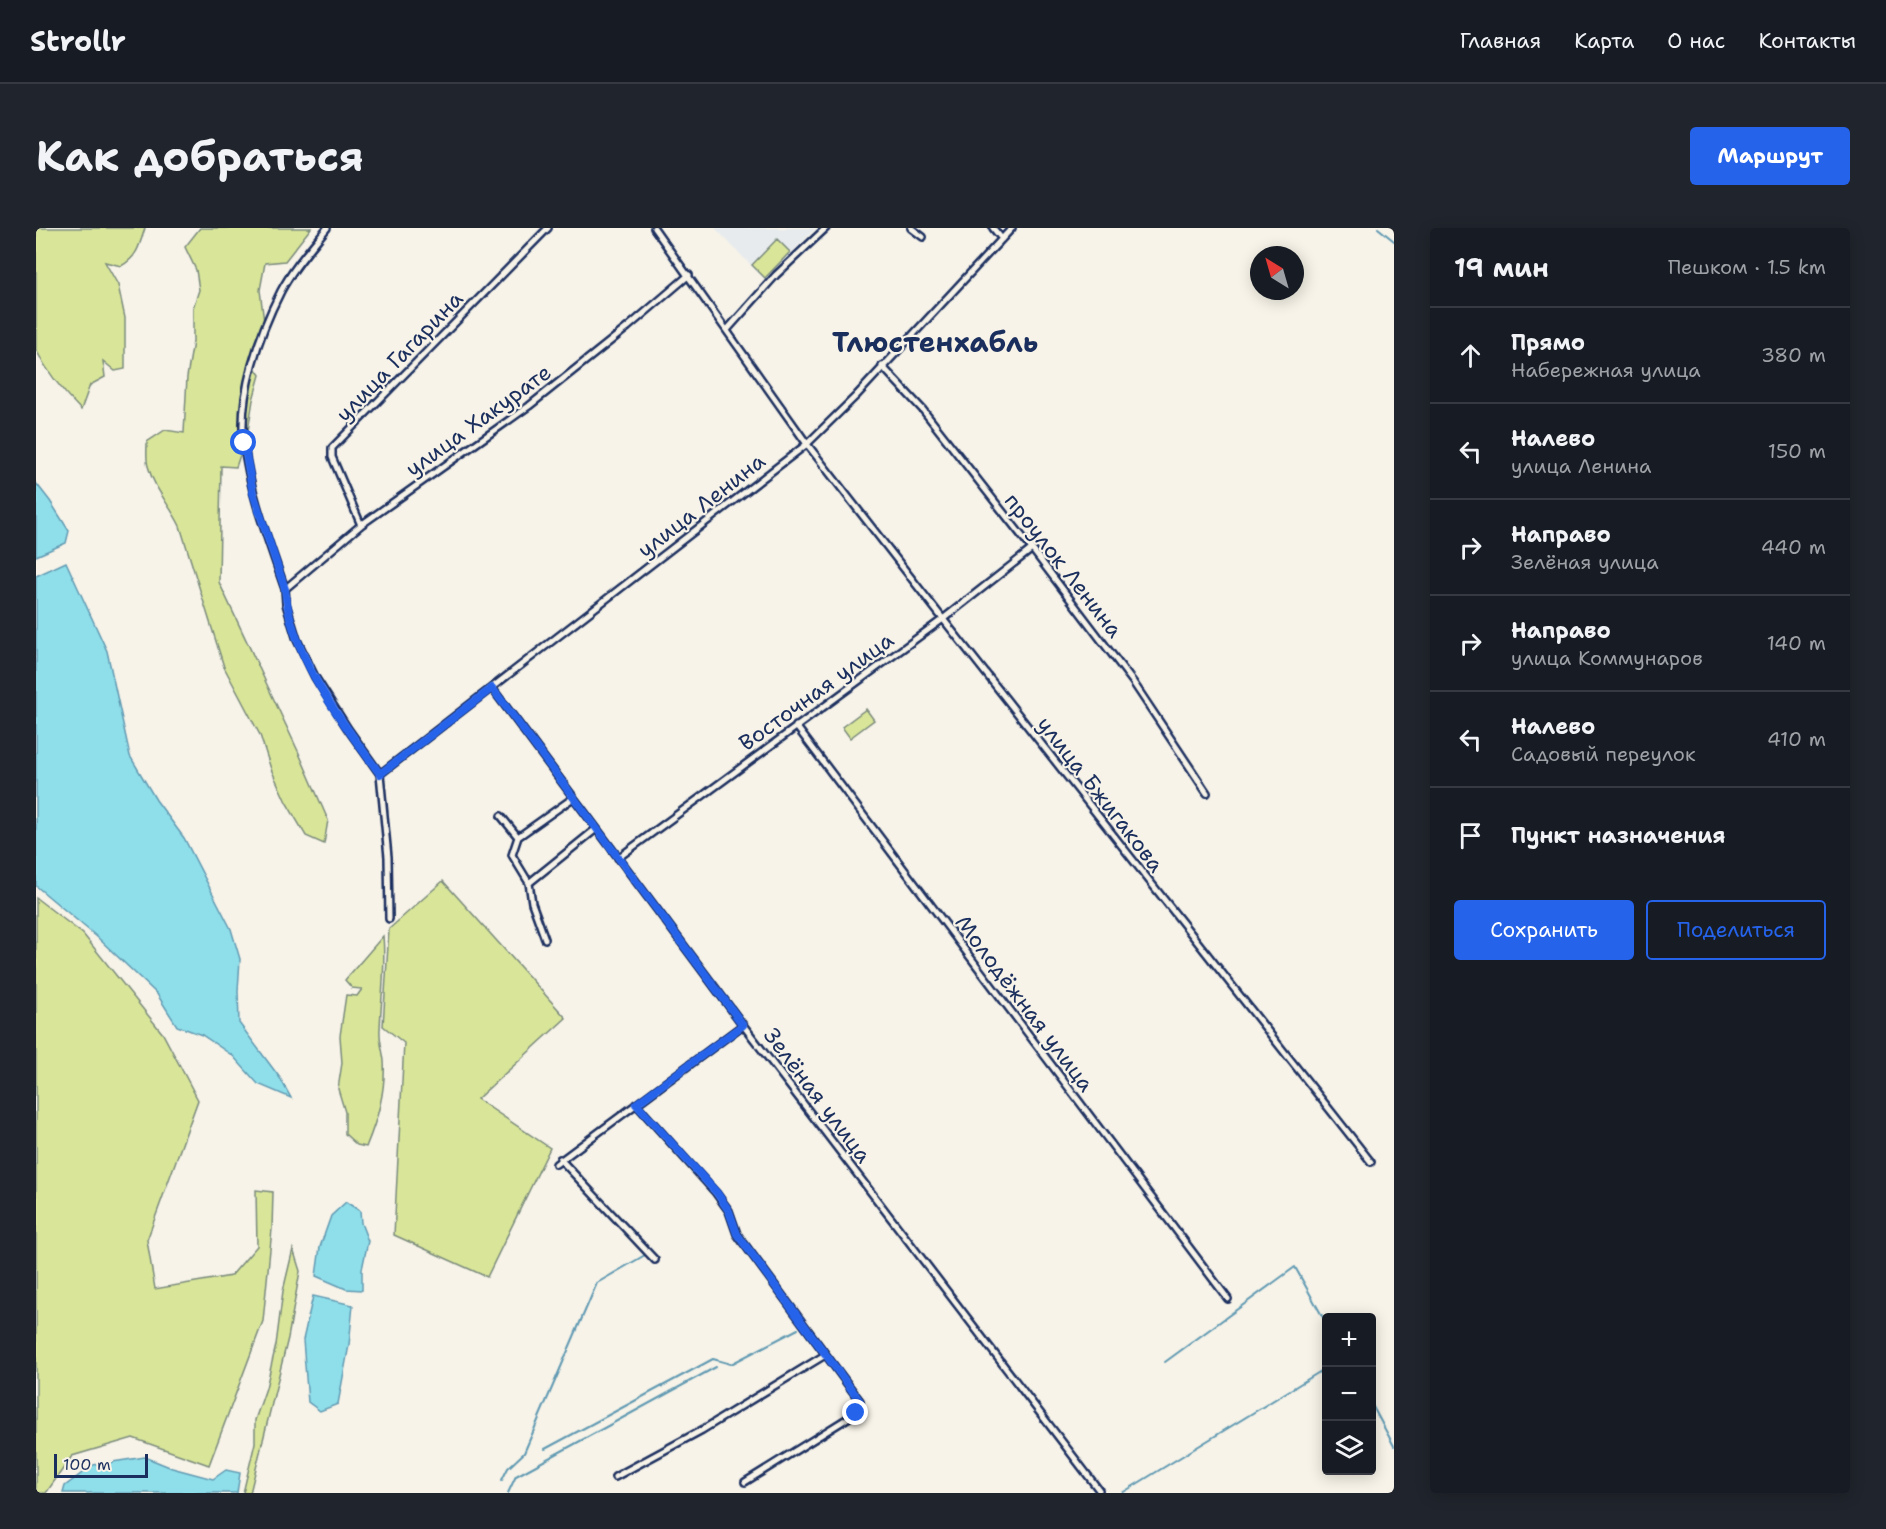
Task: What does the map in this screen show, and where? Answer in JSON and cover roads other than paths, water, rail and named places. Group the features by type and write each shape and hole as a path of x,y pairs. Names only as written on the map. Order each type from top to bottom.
{"street":[{"path":"327,228 282,289 268,320 244,395 244,443 253,493 285,589 286,604 297,640 315,678 380,774 388,857 388,919"},
{"name":"улица Гагарина","path":"361,525 332,457 332,448 548,228"},
{"name":"улица Бжигакова","path":"654,228 807,444 942,619 1371,1162"},
{"path":"728,330 776,275 826,228"},
{"path":"911,228 923,237"},
{"path":"993,228 1002,239"},
{"name":"улица Ленина","path":"380,774 807,444 1012,228"},
{"name":"улица Хакурате","path":"285,589 361,525 529,406 689,275"},
{"name":"проулок Ленина","path":"882,366 923,410 1032,549 1133,682 1207,793"},
{"name":"Восточная улица","path":"618,858 942,619 1032,549"},
{"name":"Зелёная улица","path":"492,688 743,1025 1099,1490"},
{"name":"Молодёжная улица","path":"796,726 1228,1299"},
{"path":"544,939 532,903 529,883 512,855 518,837 573,798"},
{"path":"501,816 518,837"},
{"path":"529,883 596,830"},
{"path":"655,1260 558,1161 743,1025"},
{"path":"636,1104 717,1193 729,1211 737,1234 860,1401 860,1407 856,1413 745,1482"},
{"path":"615,1478 702,1430 825,1355"}],"water":[{"path":"36,483 69,531 66,543 36,556"},
{"path":"66,562 107,651 130,756 156,800 184,838 231,929 240,959 239,1023 280,1078 291,1098 258,1084 233,1056 202,1035 177,1026 157,994 97,937 36,886 36,576"},
{"path":"346,1202 360,1211 361,1223 368,1241 362,1269 362,1290 346,1289 316,1276 320,1247 331,1216"},
{"path":"313,1296 353,1305 349,1345 338,1404 320,1411 308,1402 303,1340"},
{"path":"145,1457 172,1468 213,1479 226,1470 240,1473 237,1493 63,1493 65,1486 93,1465"}],"waterway":[{"path":"1378,228 1394,241"},
{"path":"502,1480 508,1468 524,1453 597,1283 645,1255"},
{"path":"1165,1362 1295,1267 1322,1316"},
{"path":"545,1449 713,1359 731,1364 798,1329"},
{"path":"508,1493 516,1476 716,1367"},
{"path":"1122,1493 1322,1370"},
{"path":"1376,1412 1394,1446"}],"district":[{"name":"Тлюстенхабль","path":"935,342"}]}
